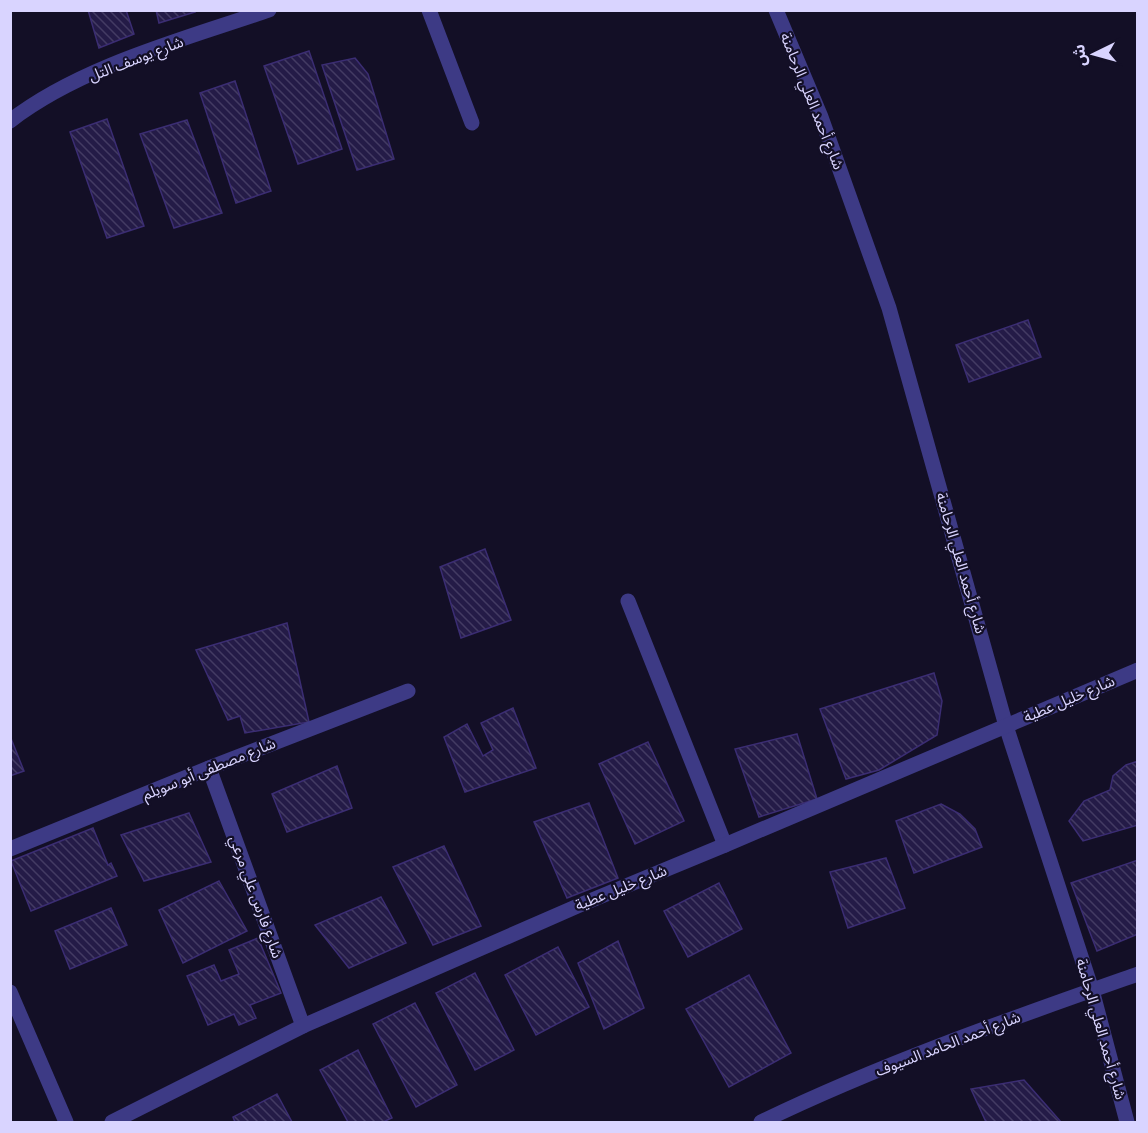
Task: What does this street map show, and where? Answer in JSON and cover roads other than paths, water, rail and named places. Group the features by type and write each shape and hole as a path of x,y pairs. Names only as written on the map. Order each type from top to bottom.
{"street":[{"name":"شارع يوسف التل","path":"10,121 59,90 119,62 269,10"},
{"path":"429,10 472,123"},
{"name":"شارع أحمد العلي الرحامنة","path":"776,10 821,117 889,308 1006,726 1092,990 1127,1122"},
{"path":"628,601 725,845"},
{"name":"شارع خليل عطية","path":"112,1122 303,1026 580,905 1137,670"},
{"name":"شارع مصطفى أبو سويلم","path":"10,849 209,768 408,692"},
{"name":"شارع فارس علي مرعي","path":"209,768 303,1026"},
{"name":"شارع أحمد الحامد السيوف","path":"761,1122 905,1059 1137,974"},
{"path":"10,992 66,1122"}]}
